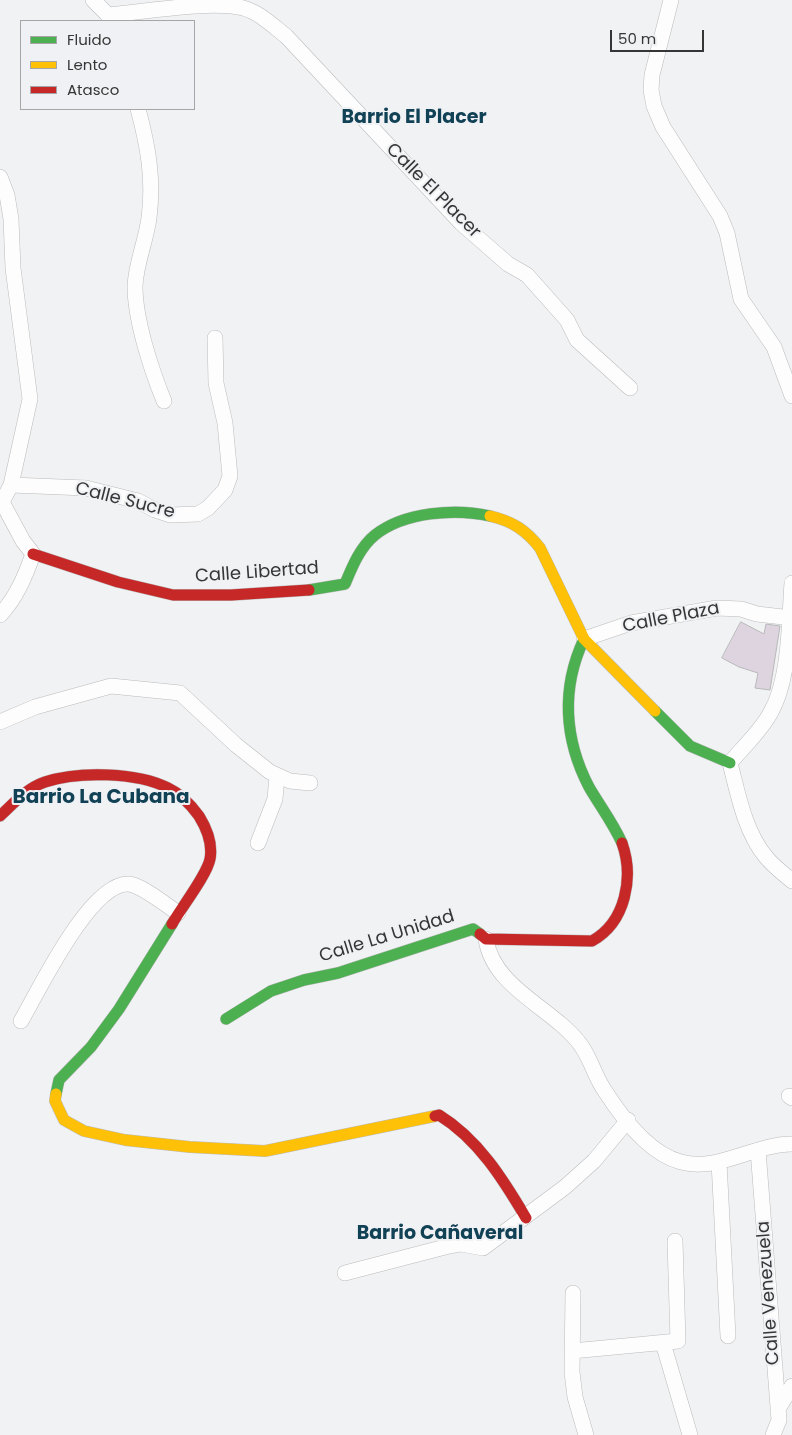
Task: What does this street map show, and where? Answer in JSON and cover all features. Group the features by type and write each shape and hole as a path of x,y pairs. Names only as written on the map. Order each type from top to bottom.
{"street":[{"path":"93,0 109,18"},
{"path":"671,0 652,75 651,90 654,106 663,127 720,216 727,233 741,298 774,347 792,396"},
{"name":"Calle El Placer","path":"109,18 222,4 252,11 272,25 286,36 461,223 508,264 526,275 567,320 577,340 630,388"},
{"path":"138,110 152,175 149,217 137,269 135,287 147,351 164,400"},
{"path":"0,177 7,194 13,268 30,399 11,485 1,502 23,541 33,554 19,589 11,604 0,616"},
{"name":"Calle Sucre","path":"11,485 86,488 138,501 170,515 198,514 208,508 225,490 230,476 225,423 216,383 215,338"},
{"name":"Calle Libertad","path":"33,554 118,582 173,595 295,592 345,584 363,549 376,535 400,521 432,514 471,514 501,519 518,525 530,535 540,548 584,639 690,746 730,763"},
{"path":"792,583 791,618 784,668 777,700 770,715 730,763 748,824 757,844 767,858 792,881"},
{"name":"Calle Plaza","path":"584,639 631,623 717,608 741,608 791,618"},
{"name":"Calle La Unidad","path":"226,1019 271,991 304,980 338,973 473,929 486,939 592,941 600,938 610,930 618,918 628,867 625,851 580,771 574,752 568,716 568,682 576,655 584,639"},
{"path":"0,722 16,713 43,704 111,686 180,693 236,745 277,776 310,783"},
{"path":"0,816 30,789 57,780 91,776 134,776 152,780 175,792 196,811 212,840 212,854 209,864 119,1009 91,1047 59,1080 55,1101 64,1120 84,1131 125,1140 190,1147 264,1151 439,1114 452,1123 487,1157 526,1218"},
{"path":"258,843 275,799 277,776"},
{"path":"21,1021 86,911 110,889 129,884 139,887 178,913"},
{"path":"486,939 490,958 497,967 511,982 568,1030 581,1045 603,1088 647,1144 661,1154 680,1162 698,1165 719,1162 777,1144 792,1144"},
{"path":"345,1273 461,1244 483,1248 566,1187 594,1161 628,1120"},
{"name":"Calle Venezuela","path":"758,1150 779,1420 773,1435"},
{"path":"719,1162 728,1336"},
{"path":"572,1351 678,1341 675,1241"},
{"path":"573,1293 572,1351 575,1396 586,1435"},
{"path":"663,1342 690,1435"},
{"path":"778,1409 792,1386"}],"building":[{"path":"741,622 764,634 766,624 780,626 770,690 755,688 758,673 739,667 722,658"}],"traffic: fast":[{"path":"309,590 345,584 365,545 375,535 400,521 446,512 490,516"},
{"path":"584,639 577,657 569,695 570,732 574,751 589,787 622,843"},
{"path":"655,711 690,746 730,763"},
{"path":"56,1094 59,1080 91,1047 119,1009 172,924"},
{"path":"226,1019 271,991 304,980 338,973 473,929 480,934"}],"traffic: slow":[{"path":"490,516 518,527 535,542 540,548 584,639 655,711"},
{"path":"56,1094 55,1101 64,1120 84,1131 125,1140 190,1147 265,1151 435,1116"}],"traffic: jam":[{"path":"33,554 118,582 173,595 231,595 309,590"},
{"path":"0,816 32,788 58,778 90,775 124,776 155,783 173,790 199,816 209,836 211,853 204,874 172,924"},
{"path":"480,934 486,939 592,941 604,933 613,922 620,911 624,898 627,870 626,856 622,843"},
{"path":"435,1116 439,1115 453,1125 478,1148 499,1175 526,1218"}],"district":[{"name":"Barrio El Placer","path":"414,118"},
{"name":"Barrio La Cubana","path":"101,798"},
{"name":"Barrio Cañaveral","path":"440,1234"}]}
